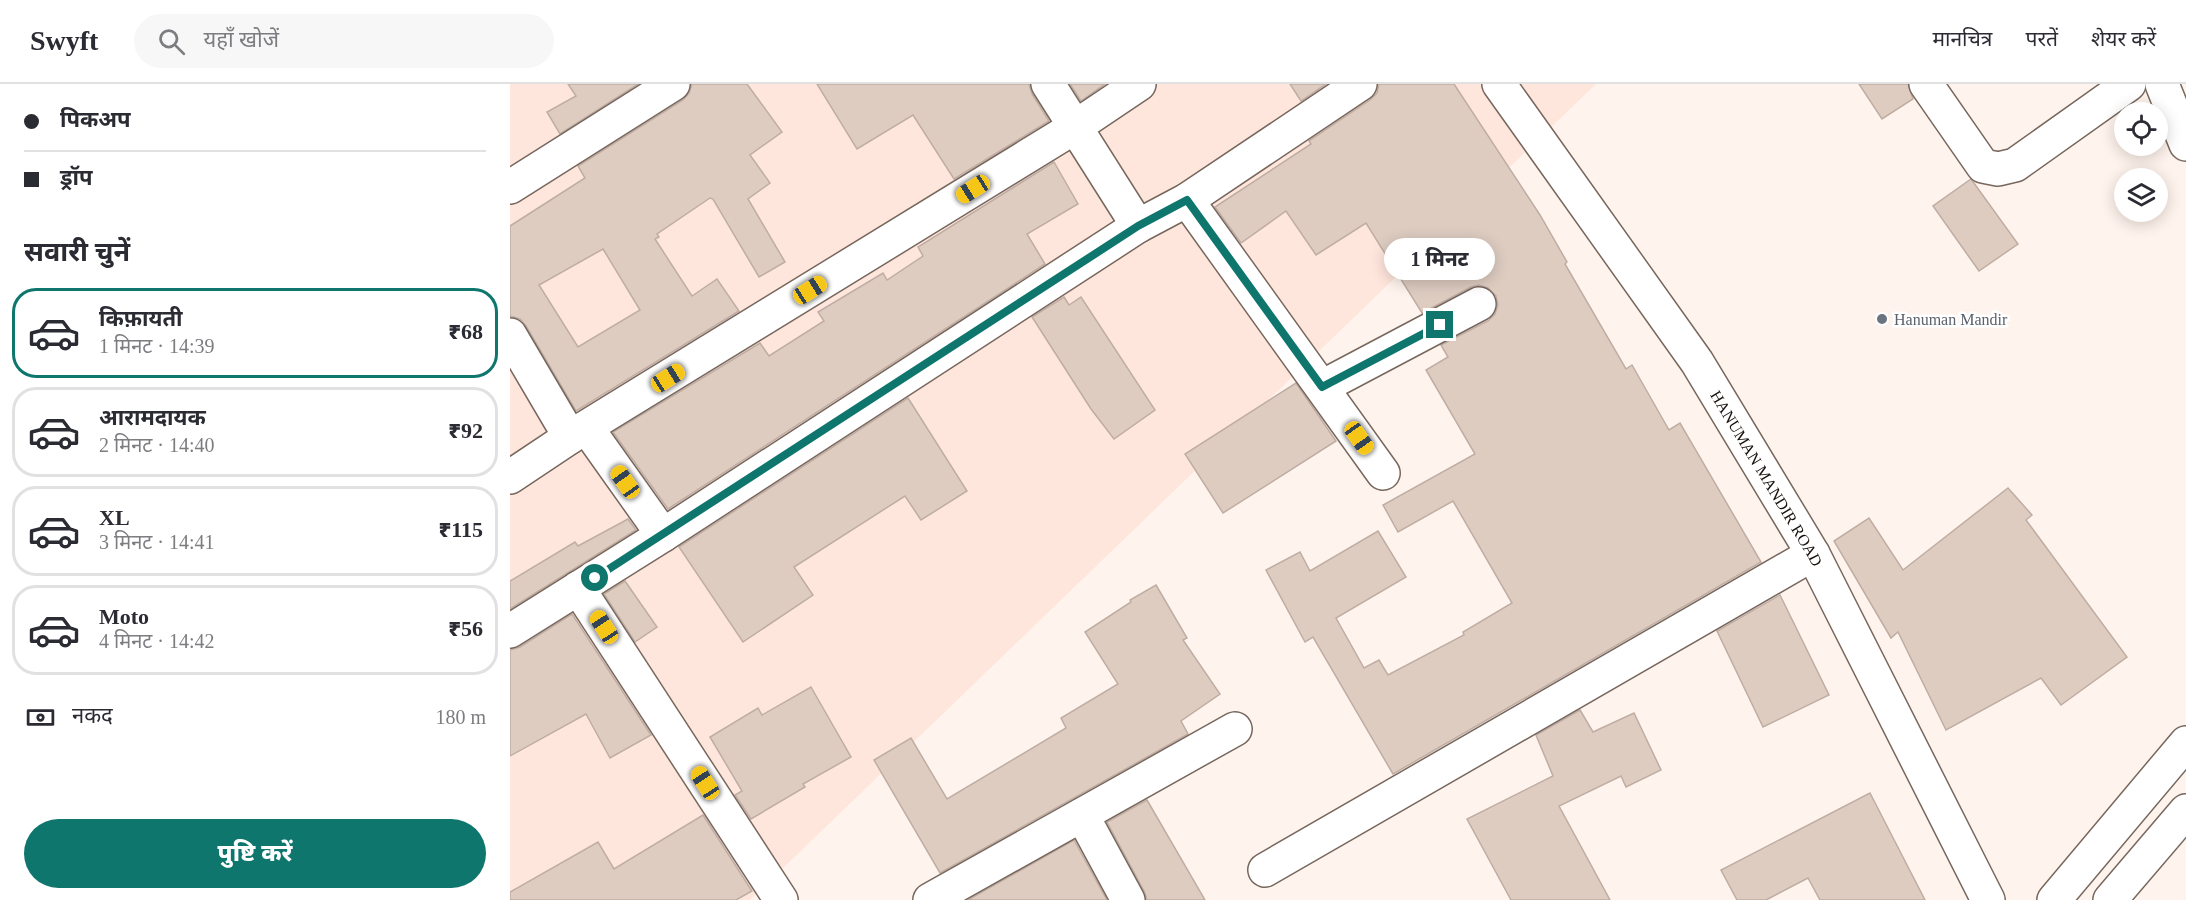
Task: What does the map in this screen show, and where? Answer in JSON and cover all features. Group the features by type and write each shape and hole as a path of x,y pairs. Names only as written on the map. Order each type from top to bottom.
{"street":[{"path":"510,187 673,84"},
{"path":"1048,84 1138,226"},
{"path":"510,477 578,432 1075,127 1138,84"},
{"path":"510,631 663,535 1138,226 1187,200 1360,84"},
{"name":"HANUMAN MANDIR ROAD","path":"1499,84 1697,362 1813,554 1988,900"},
{"path":"1926,84 1983,165 1998,169 2015,165 2129,84"},
{"path":"2162,84 2186,144"},
{"path":"1187,200 1383,473"},
{"path":"1322,387 1479,304"},
{"path":"510,335 578,432 663,535"},
{"path":"1265,870 1813,554"},
{"path":"578,588 781,900"},
{"path":"930,900 1235,729"},
{"path":"2054,900 2186,742"},
{"path":"2110,900 2186,811"},
{"path":"1082,815 1128,900"}],"shaded area":[{"path":"510,84 1596,84 750,900 510,900"}],"building":[{"path":"568,84 638,84 560,134 547,112 576,96"},
{"path":"692,84 747,84 782,132 750,155 770,183 748,199 785,262 759,277 713,199 710,198 657,234 659,237 655,239 692,296 717,279 739,311 576,411 526,326 520,319 510,316 510,226 585,178 578,166 683,100","holes":["603,249 640,310 578,347 539,285"]},
{"path":"817,84 1029,84 1032,94 1049,121 954,179 913,115 857,149"},
{"path":"1070,84 1105,84 1081,101"},
{"path":"1290,84 1326,84 1301,101"},
{"path":"1379,84 1454,84 1540,215 1567,262 1565,264 1626,369 1632,365 1669,430 1680,423 1761,562 1393,774 1313,637 1305,642 1266,570 1300,552 1310,571 1378,531 1406,577 1336,618 1364,668 1379,660 1388,675 1464,635 1463,632 1512,603 1453,501 1398,532 1383,505 1475,454 1426,370 1448,357 1441,345 1488,321 1495,314 1498,305 1496,296 1488,288 1479,285 1422,313 1366,223 1316,255 1286,211 1241,243 1215,207 1311,144 1309,141 1370,100 1377,93"},
{"path":"1859,84 1908,84 1913,99 1882,119"},
{"path":"1054,162 1078,204 1027,234 1045,264 668,509 613,432 760,343 769,356 824,321 818,312 883,273 887,280 923,256 918,247"},
{"path":"1971,179 2018,244 1979,271 1933,206"},
{"path":"1064,297 1069,305 1081,297 1155,410 1114,439 1091,409 1032,317"},
{"path":"1296,383 1336,441 1223,513 1185,454"},
{"path":"908,398 967,491 921,520 905,496 794,567 813,595 743,642 679,547"},
{"path":"2008,488 2032,515 2026,520 2127,657 2061,705 2041,678 1946,730 1898,632 1891,638 1834,541 1869,518 1903,570"},
{"path":"628,519 636,530 510,609 510,581 575,542 578,546"},
{"path":"625,581 657,627 635,642 604,594"},
{"path":"1156,585 1187,638 1183,640 1220,694 1181,721 1188,734 940,873 874,760 911,738 947,799 1066,728 1061,718 1118,684 1085,632 1131,602 1130,600"},
{"path":"1780,595 1829,695 1763,727 1717,631"},
{"path":"572,614 651,735 610,758 586,714 510,756 510,650 520,647"},
{"path":"811,687 851,757 803,784 805,787 751,819 735,795 742,791 710,737 758,708 762,715"},
{"path":"1580,710 1593,732 1634,713 1661,770 1626,787 1621,776 1559,806 1610,900 1511,900 1467,819 1553,776 1536,735"},
{"path":"1870,793 1925,900 1820,900 1808,878 1766,900 1737,900 1721,870"},
{"path":"1147,800 1205,900 1147,900 1107,822"},
{"path":"703,815 752,891 736,900 510,900 510,892 598,842 614,869"},
{"path":"1074,840 1107,900 968,900"}],"place":[{"name":"Hanuman Mandir","path":"1882,319"}],"route":[{"path":"595,578 1138,226 1187,200 1322,387 1440,325"}]}
